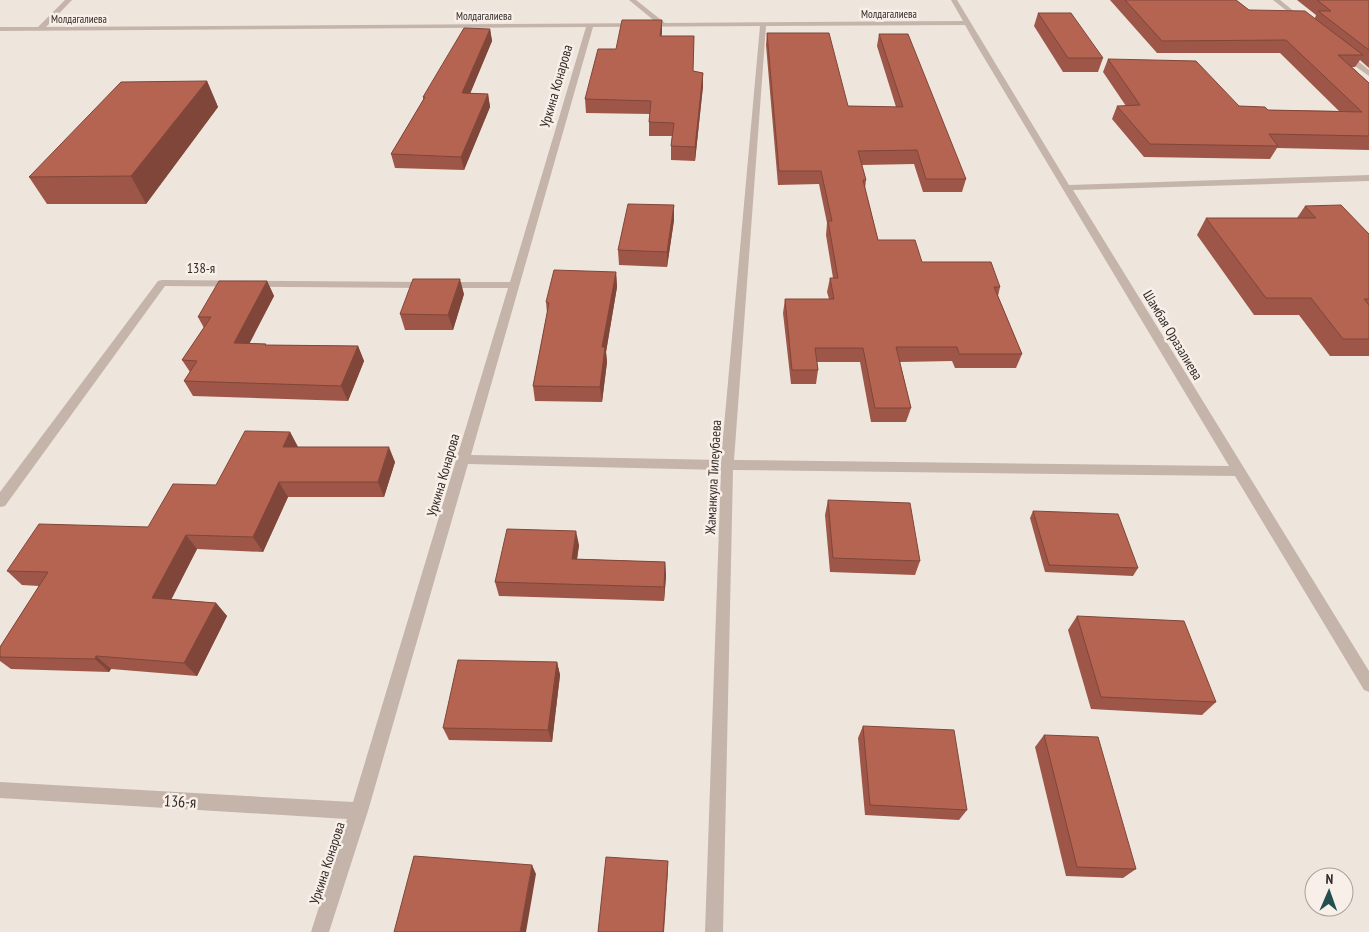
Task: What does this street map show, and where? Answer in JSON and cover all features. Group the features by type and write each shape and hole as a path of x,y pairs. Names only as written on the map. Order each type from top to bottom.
{"street":[{"path":"40,29 69,0"},
{"path":"632,0 664,25"},
{"name":"Шамбая Оразалиева","path":"954,0 980,46 1369,685"},
{"path":"1276,0 1307,25"},
{"name":"Молдагалиева","path":"0,29 968,23"},
{"name":"Уркина Конарова","path":"320,932 359,811 464,459 590,25"},
{"name":"Жаманкула Тилеубаева","path":"714,932 727,465 763,25"},
{"path":"1338,49 1369,74"},
{"path":"1067,188 1369,178"},
{"name":"138-я","path":"0,502 162,283 513,285"},
{"path":"464,459 727,465 1239,471"},
{"name":"136-я","path":"0,790 359,811"}],"building":[{"path":"1125,0 1236,0 1249,10 1305,11 1363,55 1338,55 1369,83 1369,136 1269,134 1278,146 1150,144 1117,106 1140,105 1108,59 1196,61 1239,106 1265,107 1268,110 1362,112 1286,40 1162,41"},
{"path":"1317,0 1369,0 1369,50 1318,11 1331,11"},
{"path":"1038,13 1071,13 1103,58 1068,58"},
{"path":"622,20 662,20 660,36 694,36 693,71 703,73 695,147 671,146 674,123 649,122 651,101 585,99 598,49 616,49"},
{"path":"464,28 490,29 462,93 488,94 461,157 391,154 425,97 423,97"},
{"path":"767,33 829,33 848,106 903,107 879,34 908,34 966,179 926,179 917,150 858,151 878,240 915,240 922,262 991,262 1000,287 994,287 1022,354 959,354 957,347 896,347 911,408 875,408 863,348 815,348 818,370 792,370 785,299 834,299 830,278 838,278 828,221 832,221 821,171 779,171"},
{"path":"207,81 131,176 29,177 121,82"},
{"path":"628,204 674,205 667,252 618,250"},
{"path":"1341,205 1369,234 1369,299 1364,299 1369,305 1369,339 1343,339 1311,298 1266,298 1206,218 1316,218 1305,206"},
{"path":"554,270 616,272 602,347 605,347 600,387 533,386 549,303 546,302"},
{"path":"413,279 460,279 448,315 400,314"},
{"path":"219,281 267,281 234,343 358,346 341,386 184,381 197,361 182,360 211,317 198,317"},
{"path":"245,431 290,432 283,447 389,447 378,482 279,482 253,537 186,535 152,598 216,603 184,663 96,656 95,659 0,657 0,647 48,572 7,571 39,524 148,527 173,484 216,485"},
{"path":"828,500 910,503 920,561 833,558"},
{"path":"1033,511 1118,514 1138,568 1049,565"},
{"path":"507,529 576,531 572,559 665,562 664,587 495,582"},
{"path":"1077,616 1184,621 1216,702 1101,697"},
{"path":"458,660 557,662 548,730 443,728"},
{"path":"863,726 954,730 967,810 870,805"},
{"path":"1044,735 1098,737 1136,869 1077,867"},
{"path":"414,856 532,865 520,932 394,932"},
{"path":"606,857 668,861 663,932 598,932"}]}
